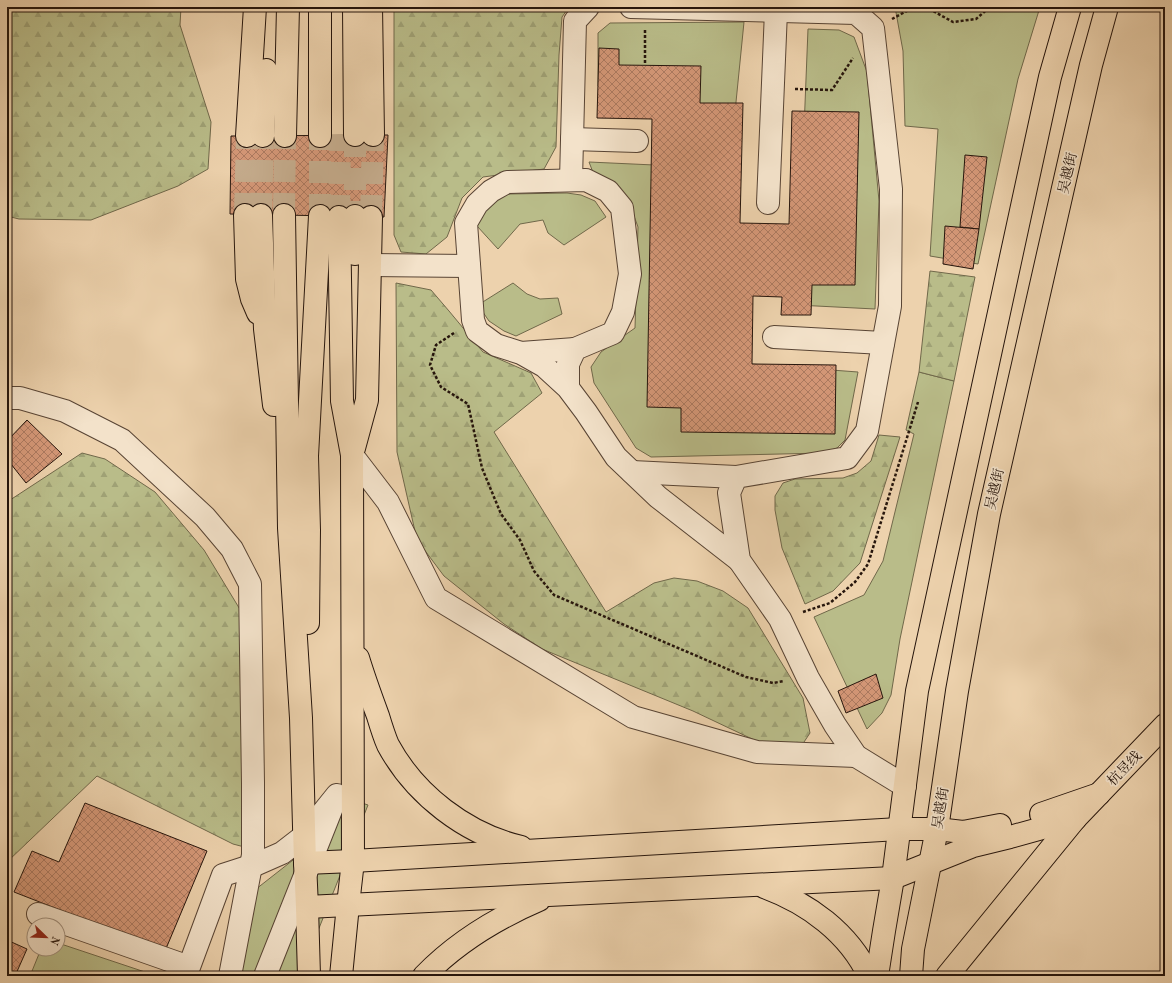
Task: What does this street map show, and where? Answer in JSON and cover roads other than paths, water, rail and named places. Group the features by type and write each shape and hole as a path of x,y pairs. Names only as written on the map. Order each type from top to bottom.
{"main road":[{"path":"255,7 255,136 270,7"},
{"path":"284,136 288,7"},
{"path":"305,7 339,136"},
{"path":"320,7 339,136"},
{"path":"339,136 341,7"},
{"path":"339,136 354,7"},
{"path":"339,136 371,7"},
{"path":"877,976 906,786 917,691 1050,77 1070,7"},
{"name":"吴越街","path":"911,976 913,949 937,829 957,691 989,514 1091,66 1108,7"},
{"path":"253,214 289,528"},
{"path":"284,215 289,528 301,718 309,976"},
{"path":"305,863 309,530 308,456 338,216"},
{"path":"338,216 370,265 367,400 352,455"},
{"path":"338,216 342,401 352,455 353,861 341,976"},
{"path":"352,642 388,744 412,779 441,808 462,823 492,838 535,850"},
{"name":"杭昱线","path":"947,976 1075,819 1165,726"},
{"path":"305,863 899,829 937,829 963,832 1025,820 1099,794"},
{"path":"307,907 893,878 973,846 1075,819"},
{"path":"758,885 793,899 804,905 824,920 840,935 854,952 869,976"},
{"path":"424,976 450,952 474,934 525,906 552,895"}],"street":[{"path":"571,180 575,21 588,7"},
{"path":"632,7 776,11 857,10 873,28 891,189 890,306 867,431 847,458 732,485 632,472"},
{"path":"768,203 776,11"},
{"path":"572,139 637,141"},
{"path":"521,353 575,349 613,333 623,312 630,274 622,208 608,191 586,180 508,182 491,192 477,204 466,222 473,320 477,331 496,345 521,353 544,366 568,388 616,457 658,497 739,560 780,619 808,678 835,725 856,756 906,786"},
{"path":"370,265 469,266"},
{"path":"774,337 883,343"},
{"path":"568,388 568,364 575,349"},
{"path":"7,398 20,398 66,411 122,440 206,517 232,549 250,584 253,855 230,976"},
{"path":"352,455 388,502 436,598 633,717 757,752 856,756"},
{"path":"732,485 739,560"},
{"path":"38,914 189,967 223,875 257,864 282,853 304,836 337,795 265,976"}],"tunnel":[{"path":"339,217 340,135"},
{"path":"355,135 355,216"},
{"path":"371,217 373,135"},
{"path":"245,215 247,136"},
{"path":"261,215 263,136"},
{"path":"284,215 285,136"},
{"path":"320,136 320,216"}]}
